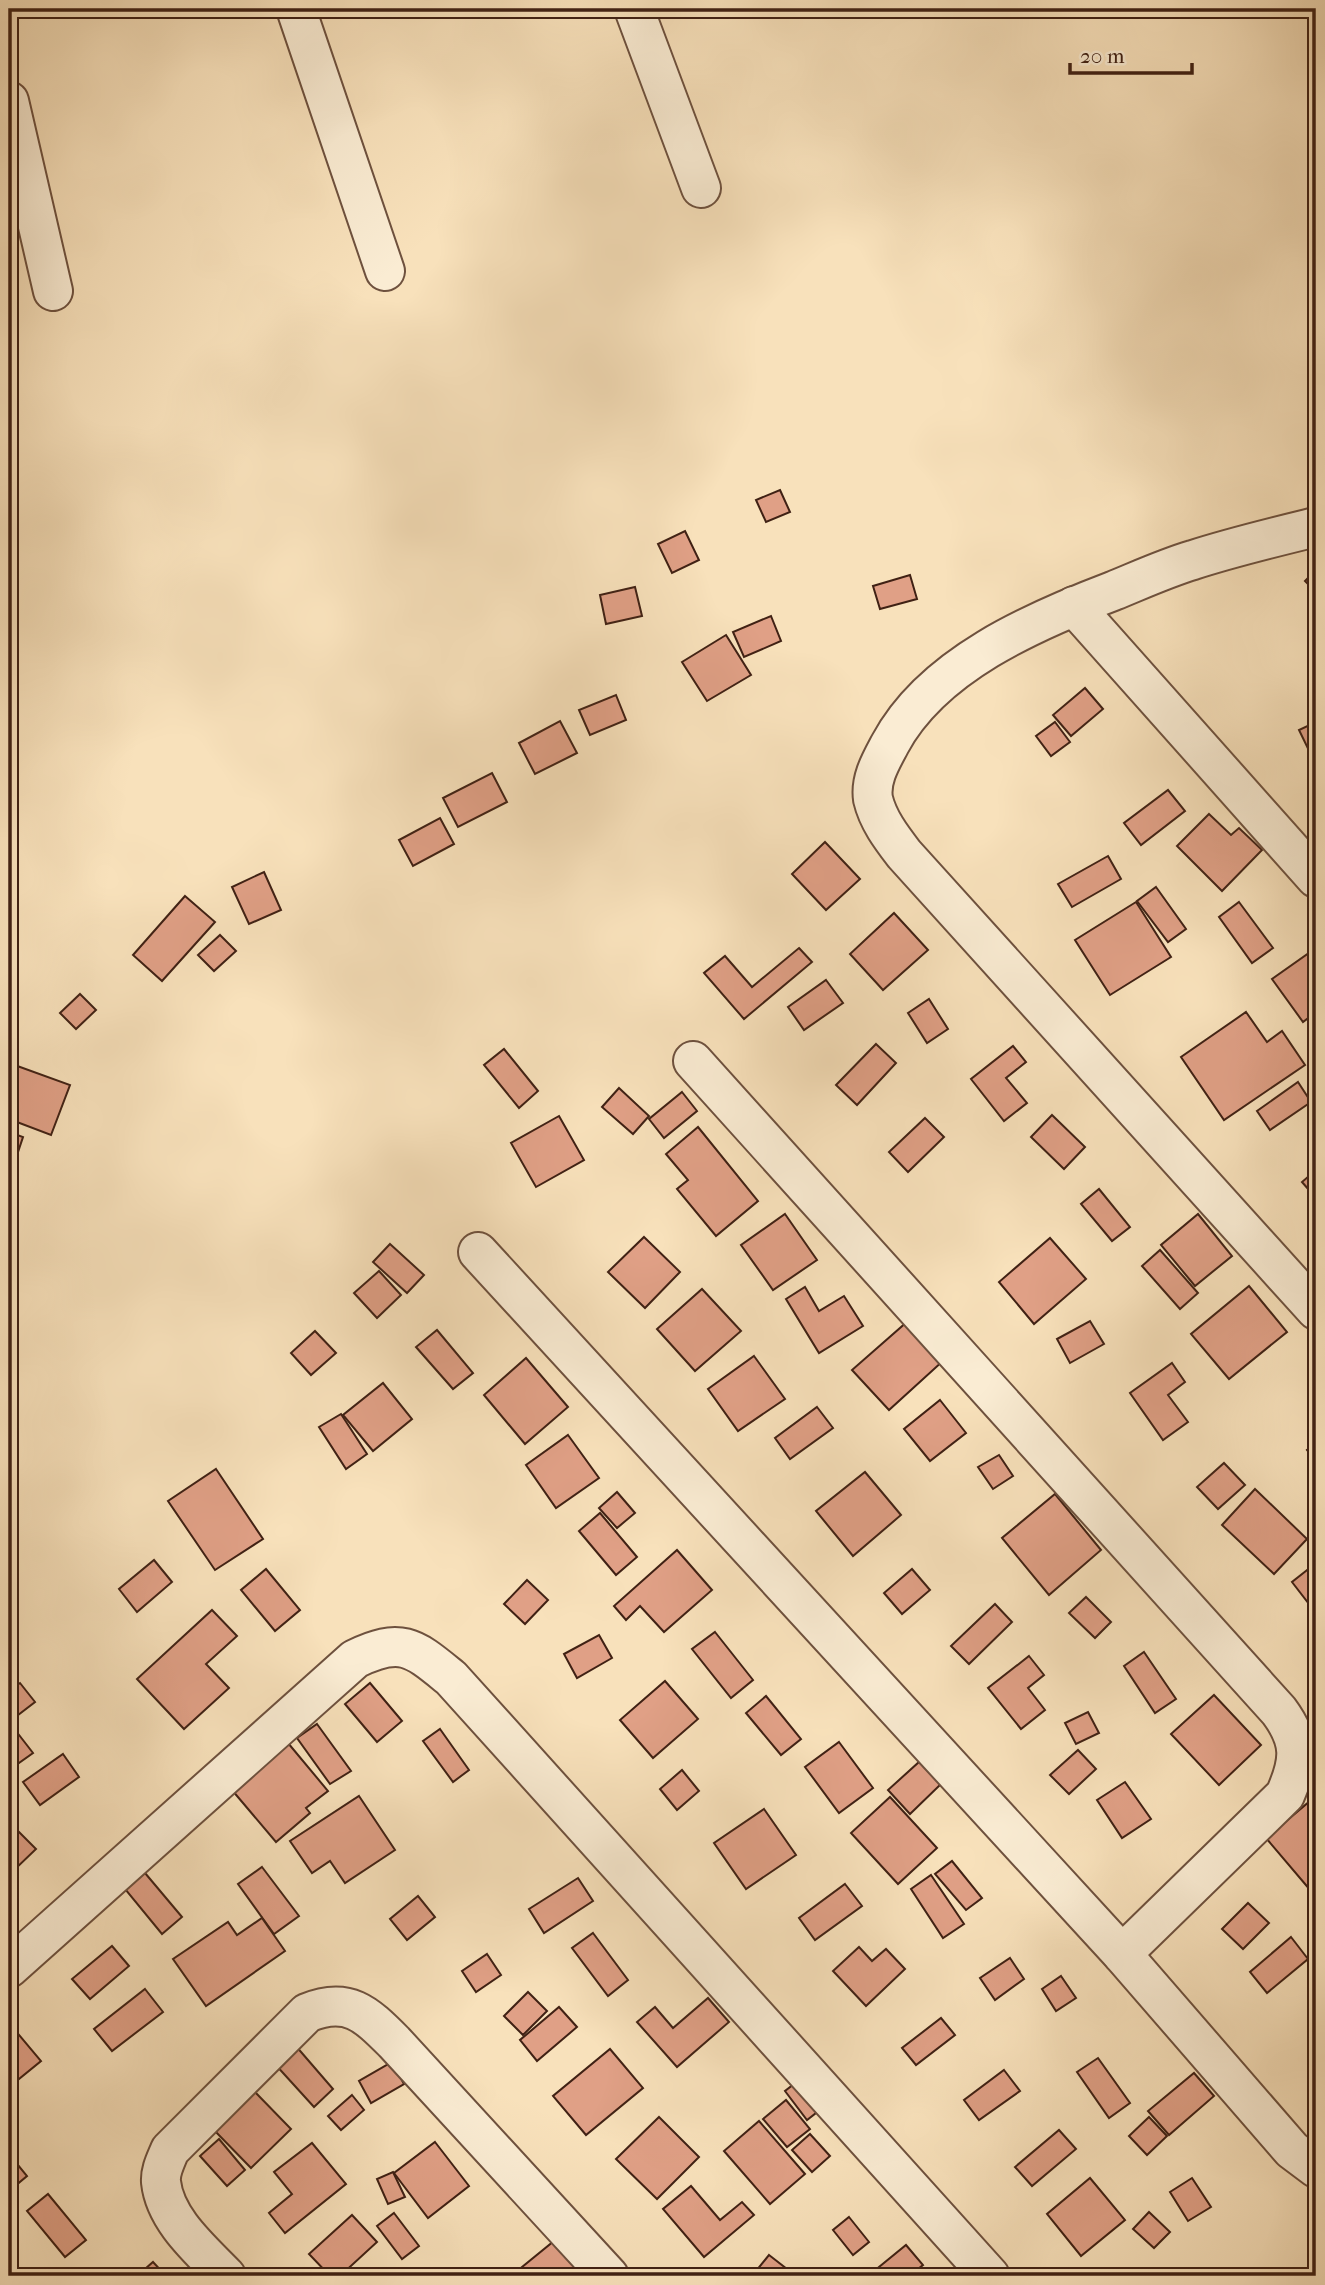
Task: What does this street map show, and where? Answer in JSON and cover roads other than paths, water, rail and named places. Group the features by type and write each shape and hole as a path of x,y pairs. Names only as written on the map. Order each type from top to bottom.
{"street":[{"path":"296,9 385,271"},
{"path":"634,9 701,188"},
{"path":"9,101 53,291"},
{"path":"1316,527 1191,561 1074,606 997,642 953,673 912,712 899,727 880,762 873,784 873,798 879,817 904,854 1316,1310"},
{"path":"1074,606 1316,878"},
{"path":"693,1061 1279,1711 1292,1729 1296,1767 1285,1795 1122,1954"},
{"path":"478,1252 1122,1954 1292,2150 1316,2168"},
{"path":"9,1968 355,1659 373,1650 400,1647 417,1650 451,1678 990,2276"},
{"path":"226,2276 189,2236 166,2203 161,2181 162,2169 170,2150 307,2013 322,2007 342,2006 360,2012 387,2035 609,2276"}]}
